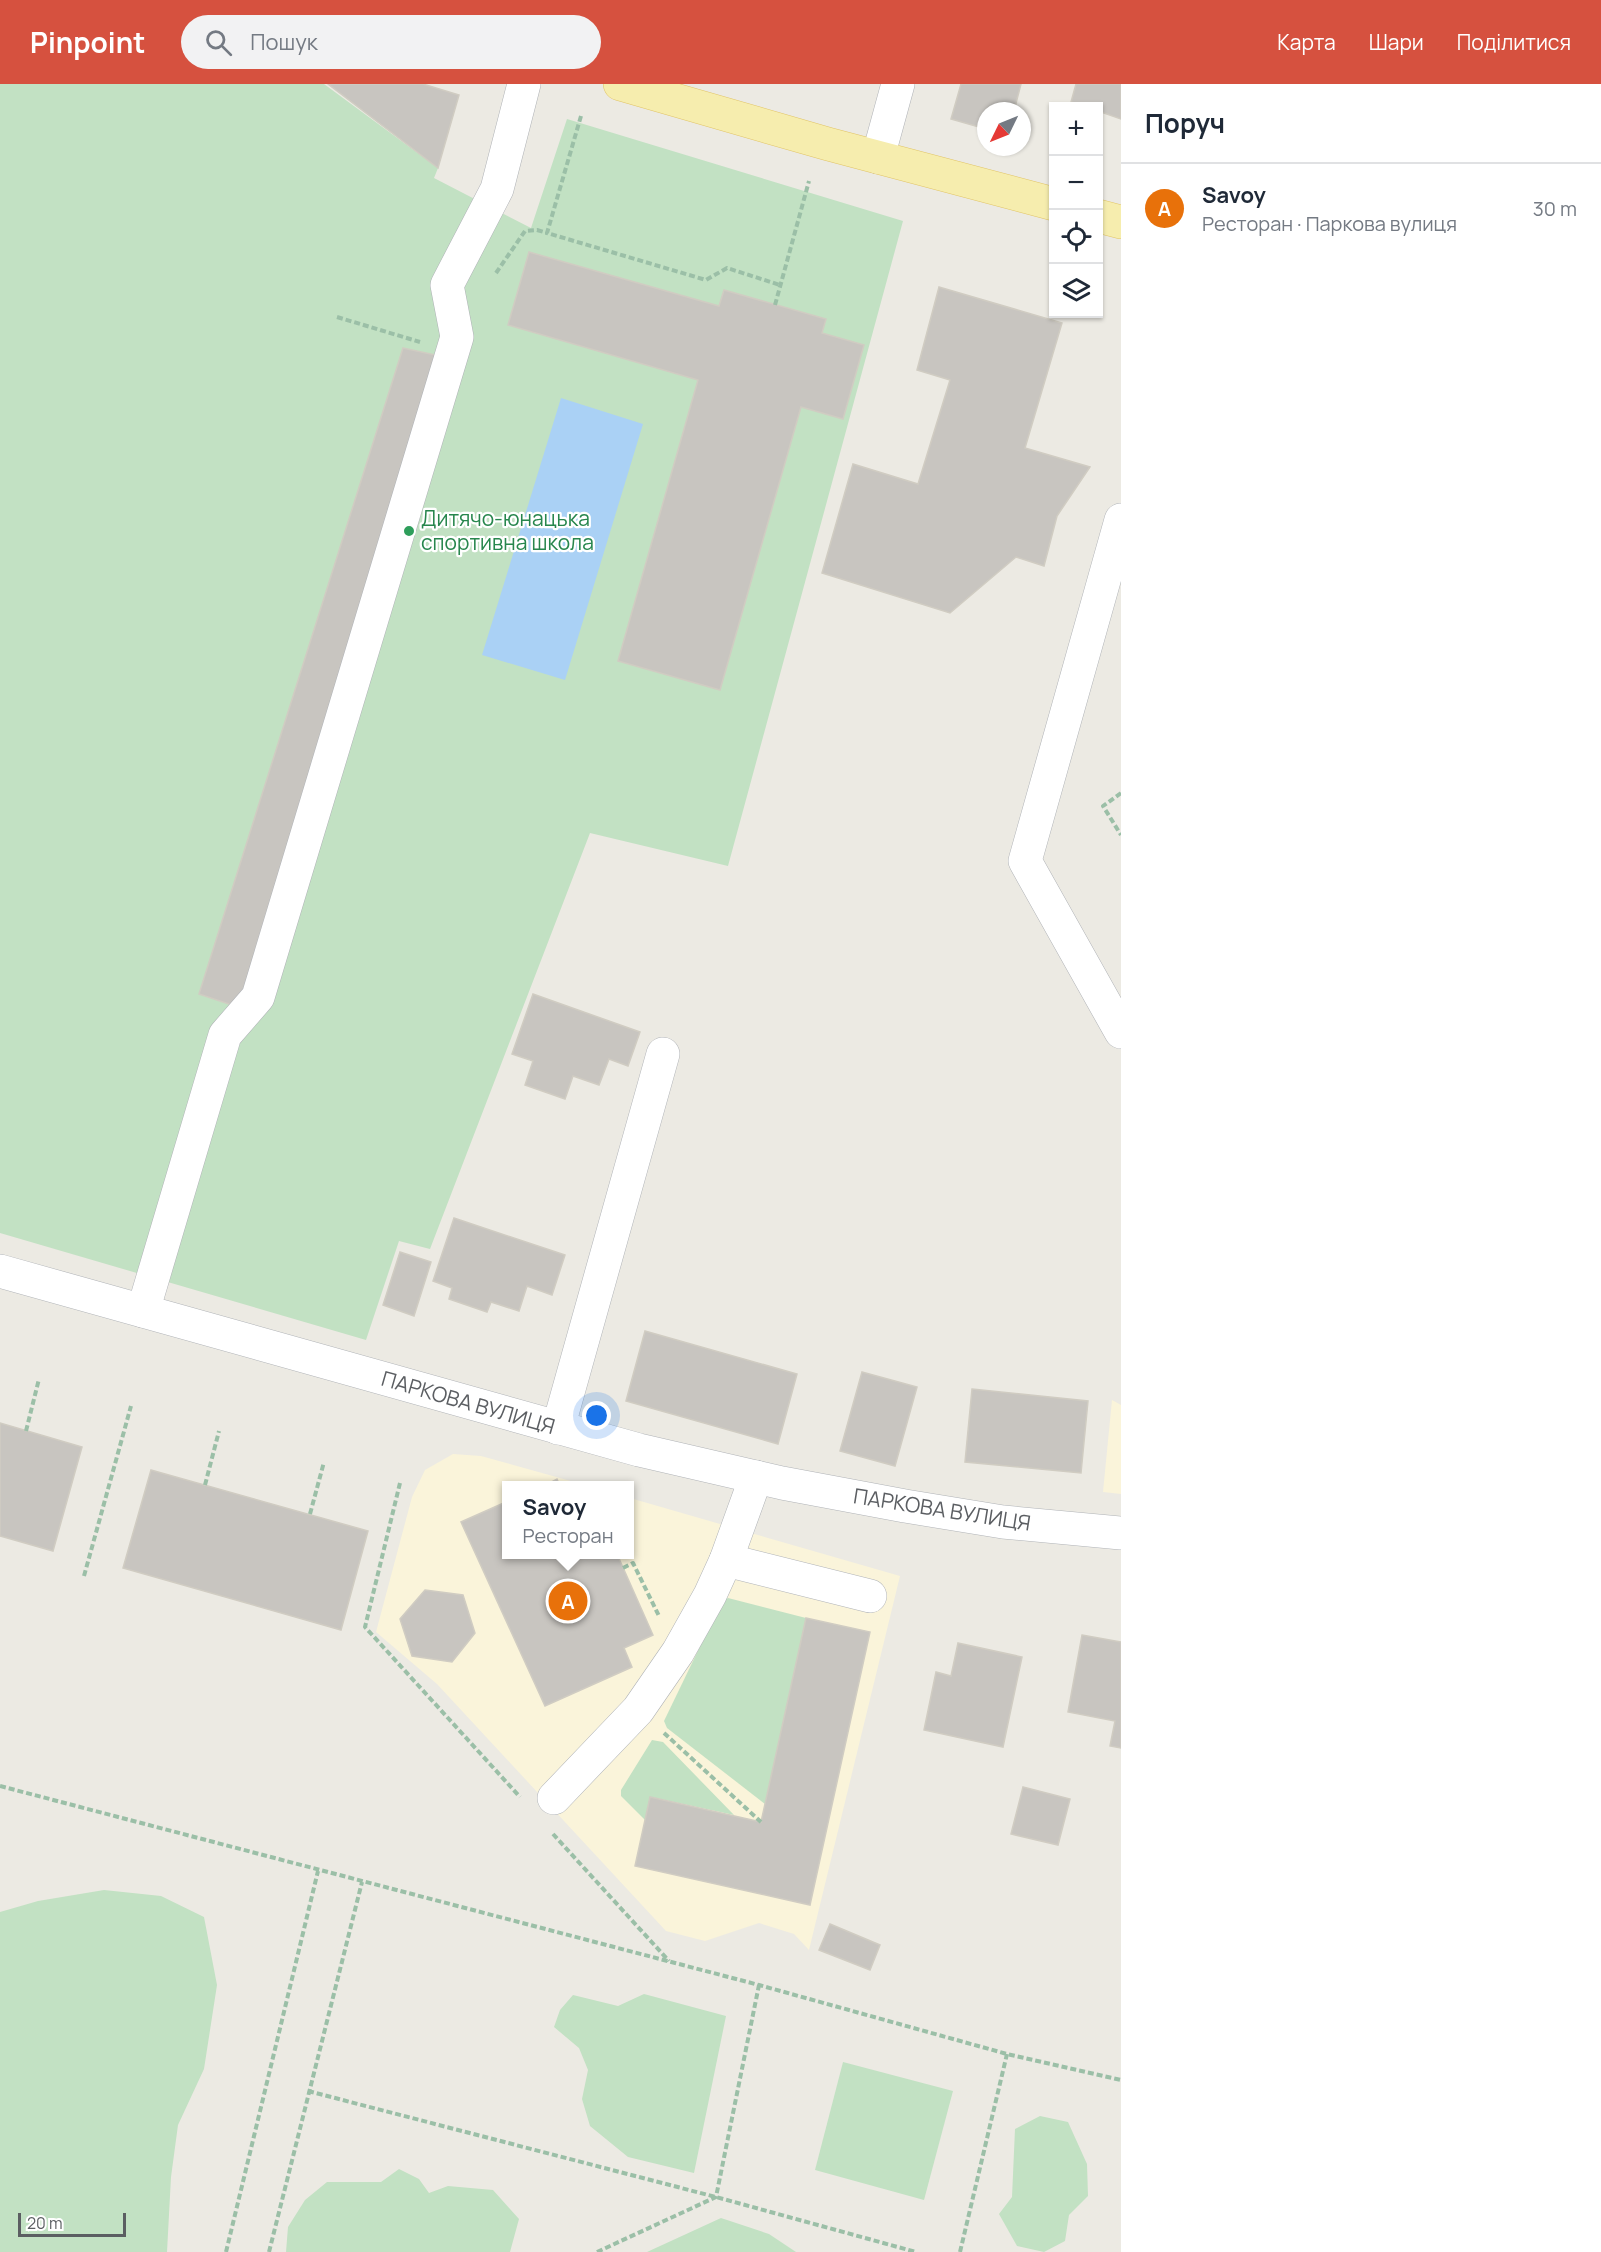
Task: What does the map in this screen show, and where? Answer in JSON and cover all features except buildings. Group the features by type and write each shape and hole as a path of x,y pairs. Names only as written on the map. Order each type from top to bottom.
{"main road":[{"path":"620,84 1049,203"},
{"path":"1103,217 1121,222"}],"street":[{"path":"143,1311 225,1035 258,997 457,337 447,285 497,189 524,84"},
{"path":"878,157 898,84"},
{"path":"1121,520 1025,861 1121,1032"},
{"path":"558,1428 663,1054"},
{"name":"ПАРКОВА ВУЛИЦЯ","path":"0,1271 639,1450 756,1477 905,1506 1003,1522 1121,1533"},
{"path":"554,1797 638,1710 678,1652 710,1595 726,1560 756,1477"},
{"path":"726,1560 870,1596"}],"path":[{"path":"581,116 547,233 706,280 727,268 780,285"},
{"path":"775,305 809,181"},
{"path":"337,317 452,352"},
{"path":"1121,793 1103,806 1121,835"},
{"path":"26,1431 39,1379"},
{"path":"84,1576 131,1406"},
{"path":"205,1485 219,1431"},
{"path":"310,1514 324,1462"},
{"path":"400,1483 366,1627 521,1798"},
{"path":"623,1568 633,1563 662,1622"},
{"path":"638,1710 761,1822"},
{"path":"0,1785 318,1871 759,1985 1007,2054 1121,2080"},
{"path":"552,1833 669,1962"},
{"path":"226,2252 318,1871"},
{"path":"269,2252 362,1882"},
{"path":"716,2197 759,1985"},
{"path":"960,2252 1007,2054"},
{"path":"308,2091 716,2197 916,2252"},
{"path":"597,2252 716,2197"}],"shaded area":[{"path":"1112,1400 1121,1405 1121,1494 1103,1492"},
{"path":"453,1454 481,1456 571,1481 502,1481 502,1559 634,1559 634,1499 900,1576 809,1950 794,1934 759,1923 705,1941 666,1931 437,1684 376,1632 412,1497 425,1470"}],"green space":[{"name":"Дитячо-юнацька спортивна школа","path":"0,84 324,84 438,168 434,178 531,228 567,119 903,221 728,866 590,833 430,1249 399,1241 366,1340 0,1233"},
{"path":"728,1598 806,1618 765,1804 667,1728 664,1721 722,1601"},
{"path":"652,1740 663,1742 734,1815 651,1797 645,1820 621,1796 621,1790"},
{"path":"104,1890 161,1896 204,1917 217,1985 204,2069 178,2125 171,2177 167,2252 0,2252 0,1912 38,1901"},
{"path":"644,1994 726,2016 694,2173 628,2157 590,2126 582,2099 588,2070 579,2048 554,2027 560,2010 573,1995 618,2006"},
{"path":"843,2062 953,2091 924,2200 815,2170"},
{"path":"1040,2116 1068,2122 1087,2164 1088,2196 1069,2215 1065,2241 1044,2252 1017,2246 999,2214 1012,2197 1015,2129"},
{"path":"399,2169 419,2179 429,2193 448,2186 493,2190 519,2219 510,2252 286,2252 288,2227 305,2200 327,2182 381,2182"},
{"path":"721,2218 769,2234 796,2252 647,2252"}],"water":[{"path":"561,398 643,424 565,680 482,655"}],"place":[{"name":"Дитячо-юнацька спортивна школа","path":"409,531"},
{"name":"Savoy","path":"568,1601"}]}
